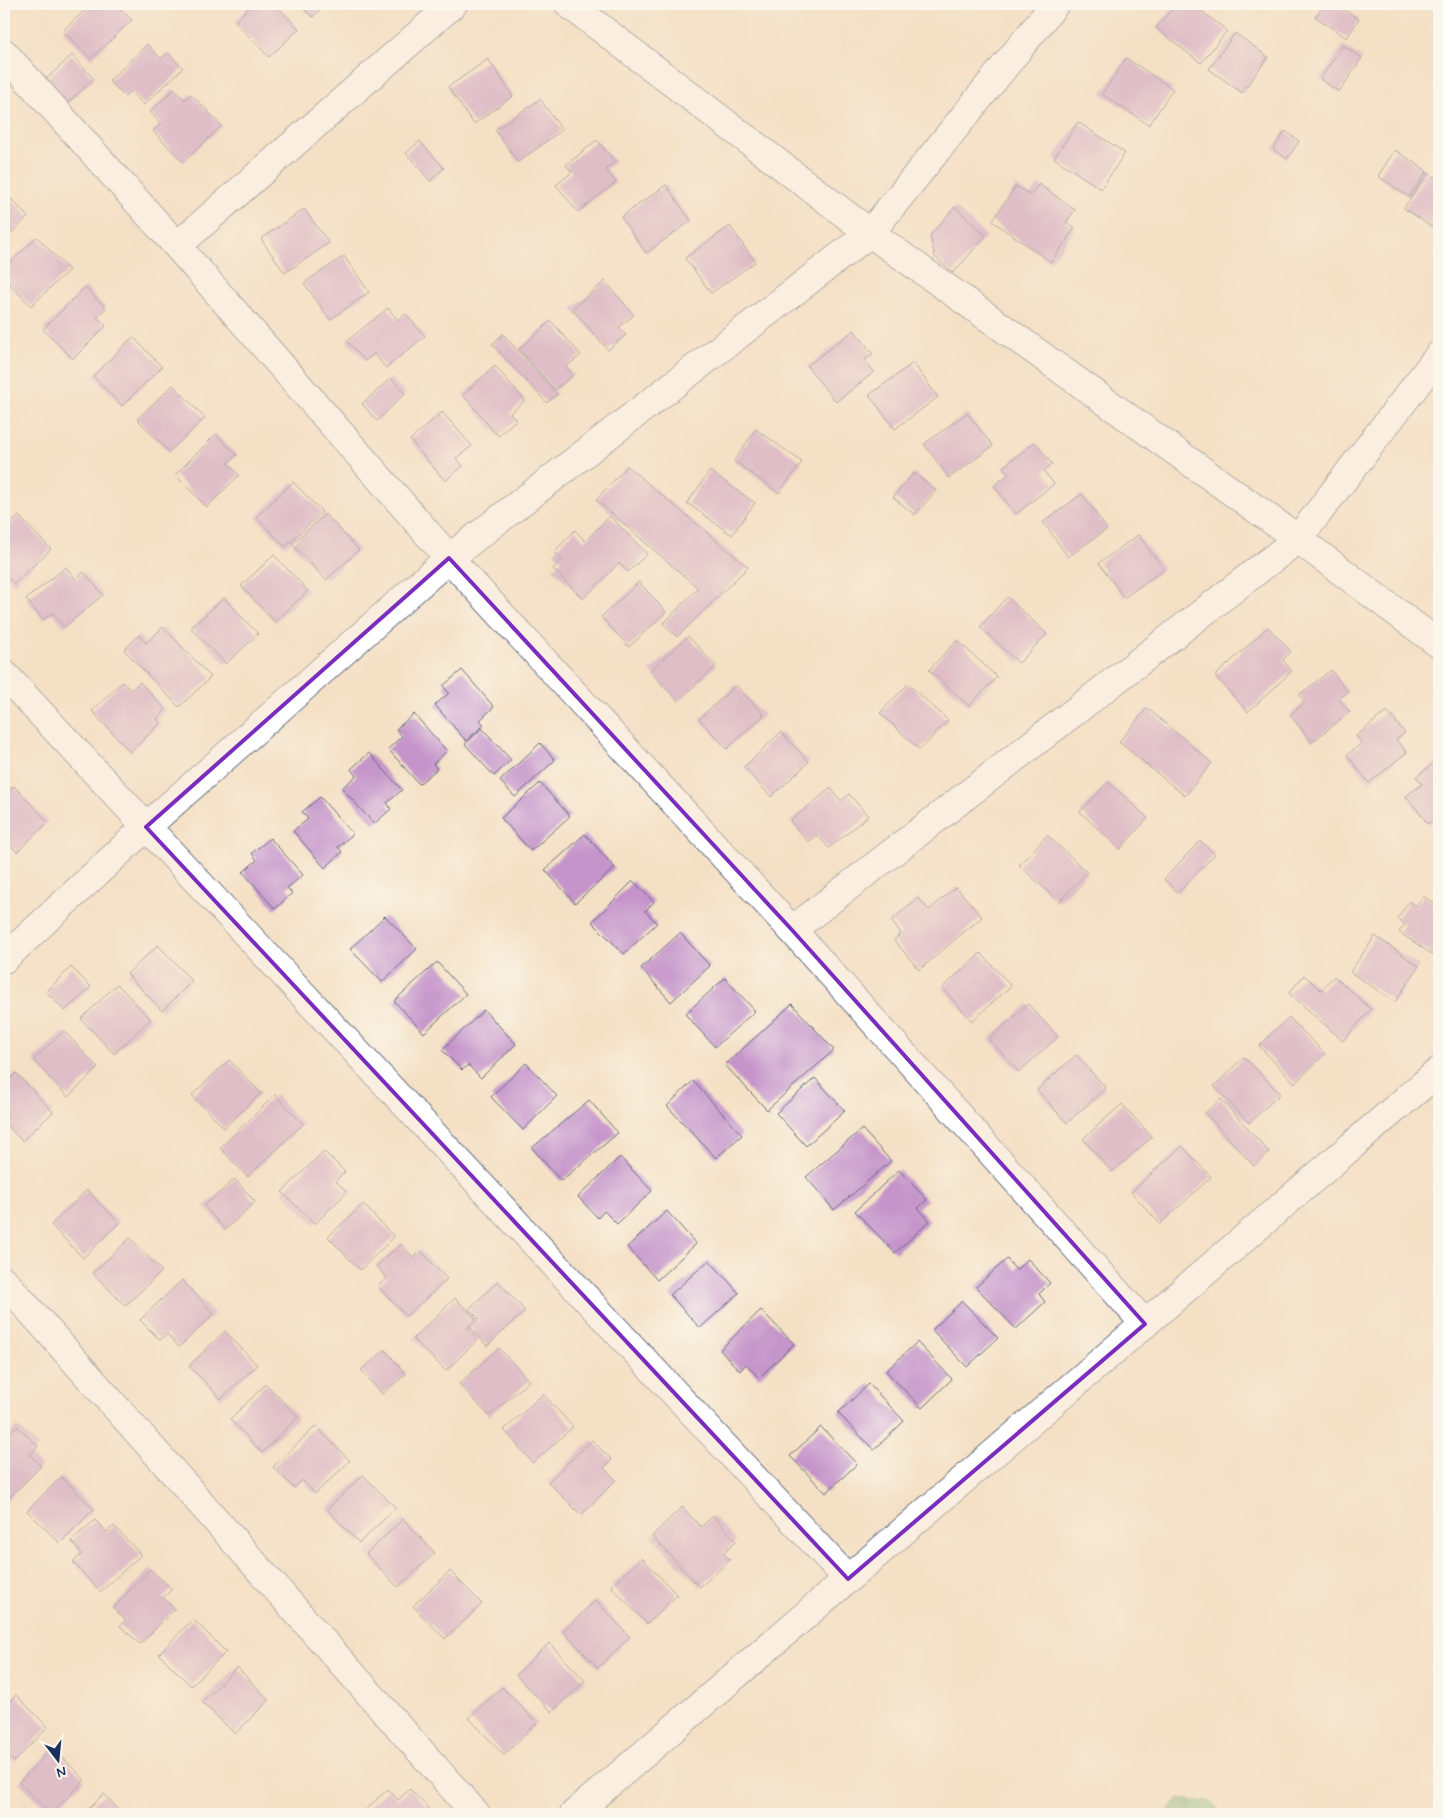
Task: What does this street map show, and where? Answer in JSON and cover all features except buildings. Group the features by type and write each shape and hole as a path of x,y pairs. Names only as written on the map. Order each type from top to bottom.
{"street":[{"path":"177,246 453,4"},
{"path":"569,4 870,233 1298,539 1439,644"},
{"path":"4,959 146,827 449,558 870,233 1054,4"},
{"path":"4,53 177,246 449,558 792,930 1145,1324"},
{"path":"792,930 1298,539 1439,355"},
{"path":"4,674 848,1579"},
{"path":"574,1814 1439,1071"},
{"path":"4,1281 476,1814"}],"highlighted area":[{"path":"449,558 792,930 1145,1324 848,1579 146,827"}],"green space":[{"path":"1178,1799 1209,1802 1227,1814 1165,1814"}]}
